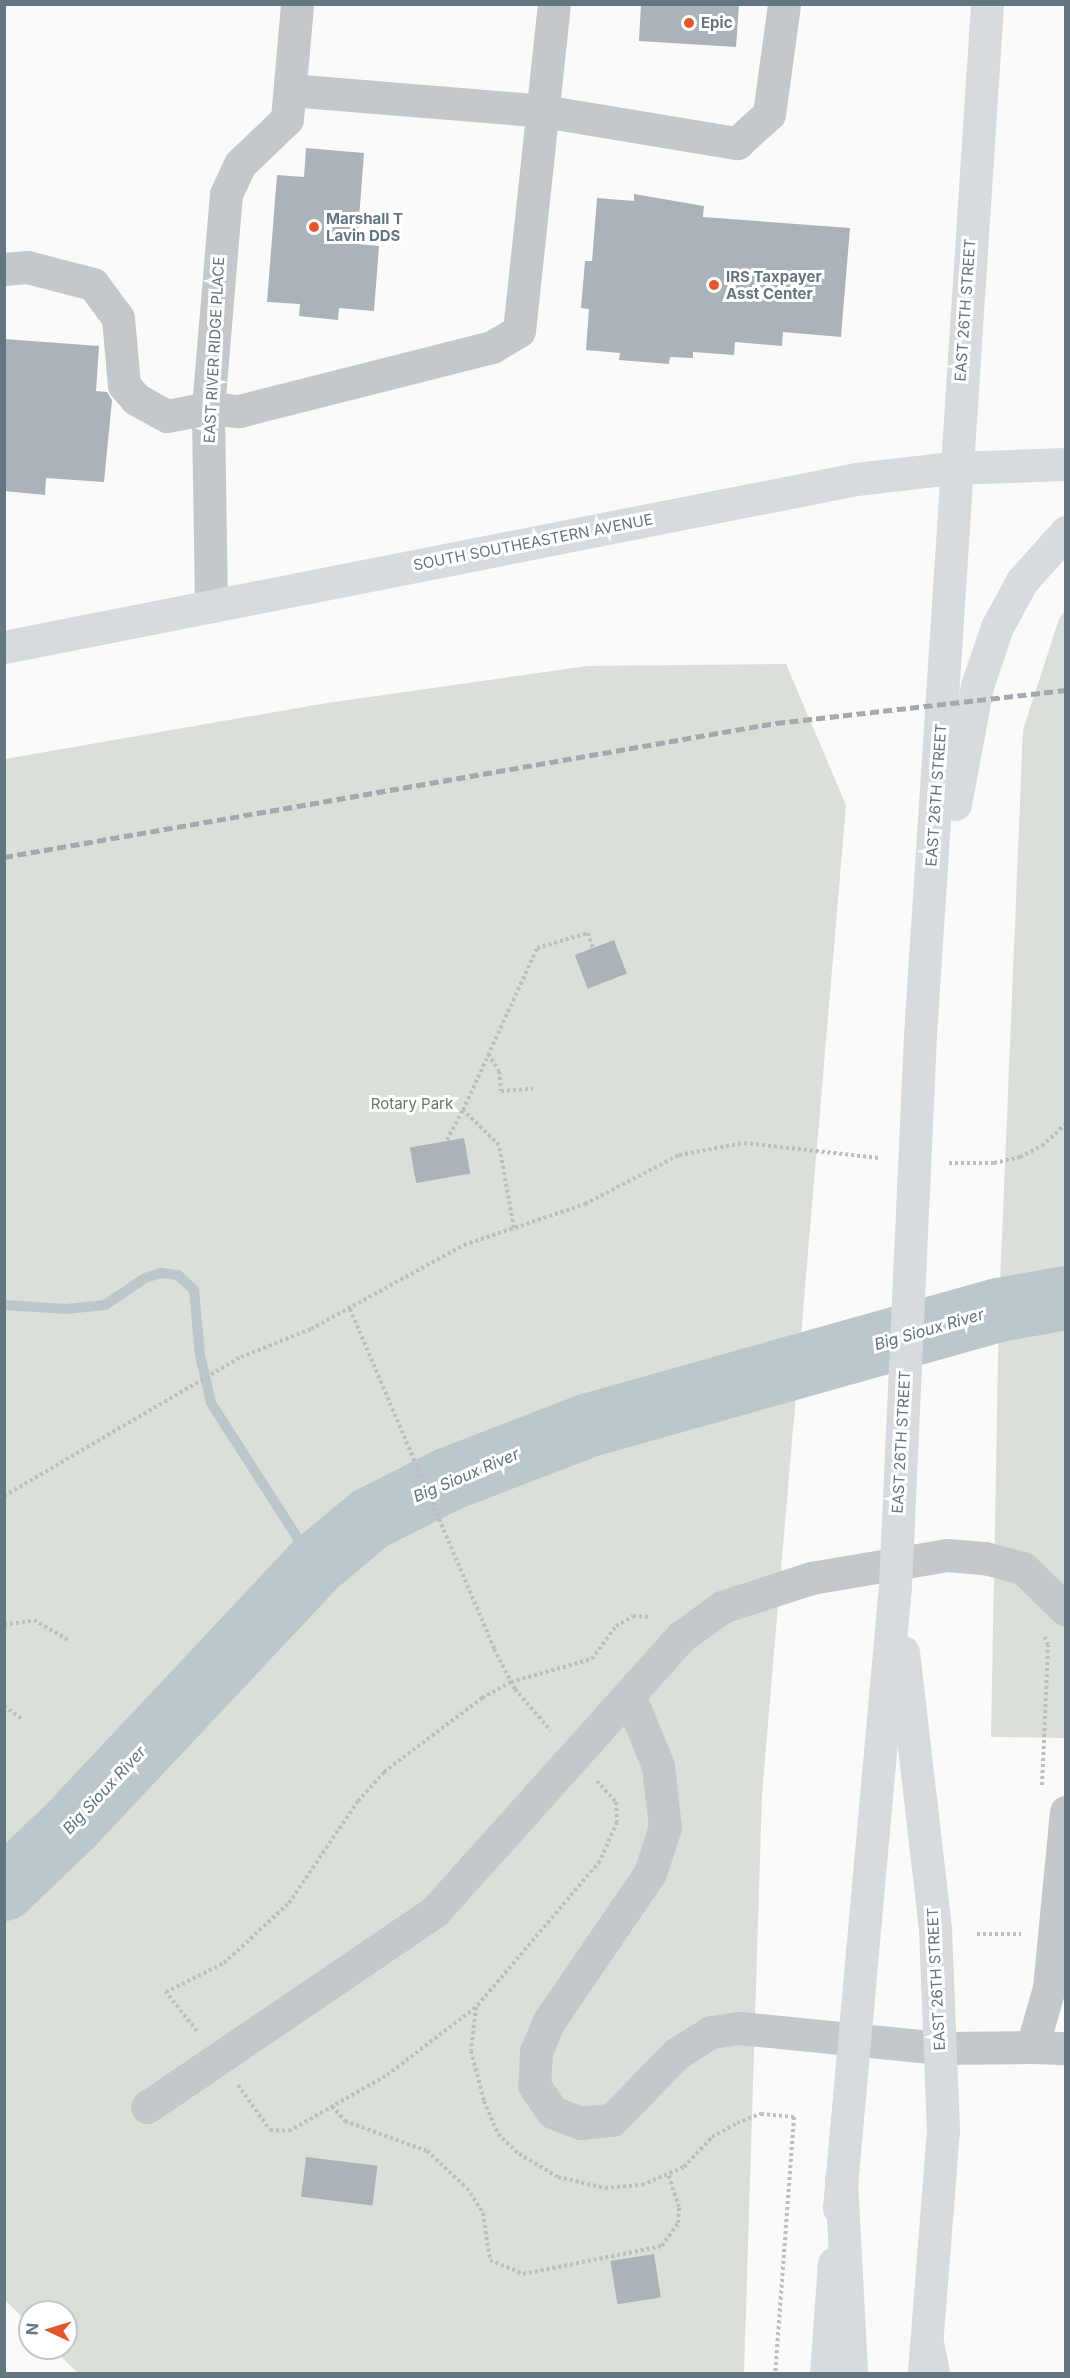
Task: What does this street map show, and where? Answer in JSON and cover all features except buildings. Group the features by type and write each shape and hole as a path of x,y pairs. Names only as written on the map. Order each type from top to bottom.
{"main road":[{"name":"EAST 26TH STREET","path":"826,2373 841,2180 895,1586 920,1035 948,610 953,468 987,4"},
{"name":"SOUTH SOUTHEASTERN AVENUE","path":"4,647 824,485 953,468 1065,464"},
{"path":"920,1035 977,686 1005,609 1060,537"},
{"name":"EAST 26TH STREET","path":"895,1586 935,1930 943,2130 925,2358 933,2373"},
{"path":"841,2180 851,2373"}],"street":[{"path":"297,4 289,105 543,111 737,142 769,114 784,4"},
{"path":"4,269 27,267 93,284 118,318 124,386 136,399 167,416 208,408 239,411 492,347 519,332 554,4"},
{"name":"EAST RIVER RIDGE PLACE","path":"211,606 208,408 226,194 240,164 289,105"},
{"path":"147,2107 435,1911 630,1697 682,1636 722,1606 811,1578 946,1555 985,1558 1023,1568 1065,1610"},
{"path":"630,1697 658,1766 665,1827 650,1873 549,2021 536,2051 534,2085 552,2112 581,2123 612,2120 676,2054 711,2032 740,2028 939,2048 1065,2048"},
{"path":"1032,2047 1049,1988 1058,1814"}],"path":[{"path":"447,1140 537,948 588,933 593,948"},
{"path":"488,1054 499,1071 501,1091 533,1089"},
{"path":"463,1110 499,1146 514,1228"},
{"path":"943,1163 994,1163 1020,1157 1042,1146 1065,1124"},
{"path":"4,1496 241,1357 350,1309 464,1245 585,1204 679,1155 711,1146 744,1143 886,1158"},
{"path":"350,1309 471,1595 515,1689 616,1802 617,1822 600,1861 476,2007 471,2051 498,2134 519,2154 558,2176 605,2188 642,2185 684,2167 712,2138 737,2123 761,2114 794,2117 775,2373"},
{"path":"4,1624 34,1620 70,1641"},
{"path":"1044,1635 1048,1646 1044,1781 1058,1814"},
{"path":"4,1706 23,1720"},
{"path":"977,1934 1025,1934 1026,1922"},
{"path":"332,2106 345,2121 427,2151 467,2188 483,2212 490,2260 523,2274 662,2246 678,2223 679,2207 668,2173"}],"green space":[{"path":"1065,611 1065,1738 991,1737 999,1310 1023,730 1059,619"},
{"name":"Rotary Park","path":"786,664 846,805 762,1794 744,2373 78,2373 64,2360 78,2360 78,2300 18,2300 18,2313 5,2300 5,759 327,703 587,666"}],"waterway":[{"path":"4,1305 66,1309 105,1305 145,1278 161,1273 178,1275 194,1290 200,1355 211,1403 315,1565"},
{"name":"Big Sioux River","path":"4,1889 70,1826 315,1565 370,1519 449,1479 586,1426 999,1310 1066,1298"}],"railway":[{"path":"4,857 776,723 1066,690"}],"place":[{"name":"Epic","path":"689,23"},
{"name":"Marshall T Lavin DDS","path":"314,227"},
{"name":"IRS Taxpayer Asst Center","path":"714,285"}]}
